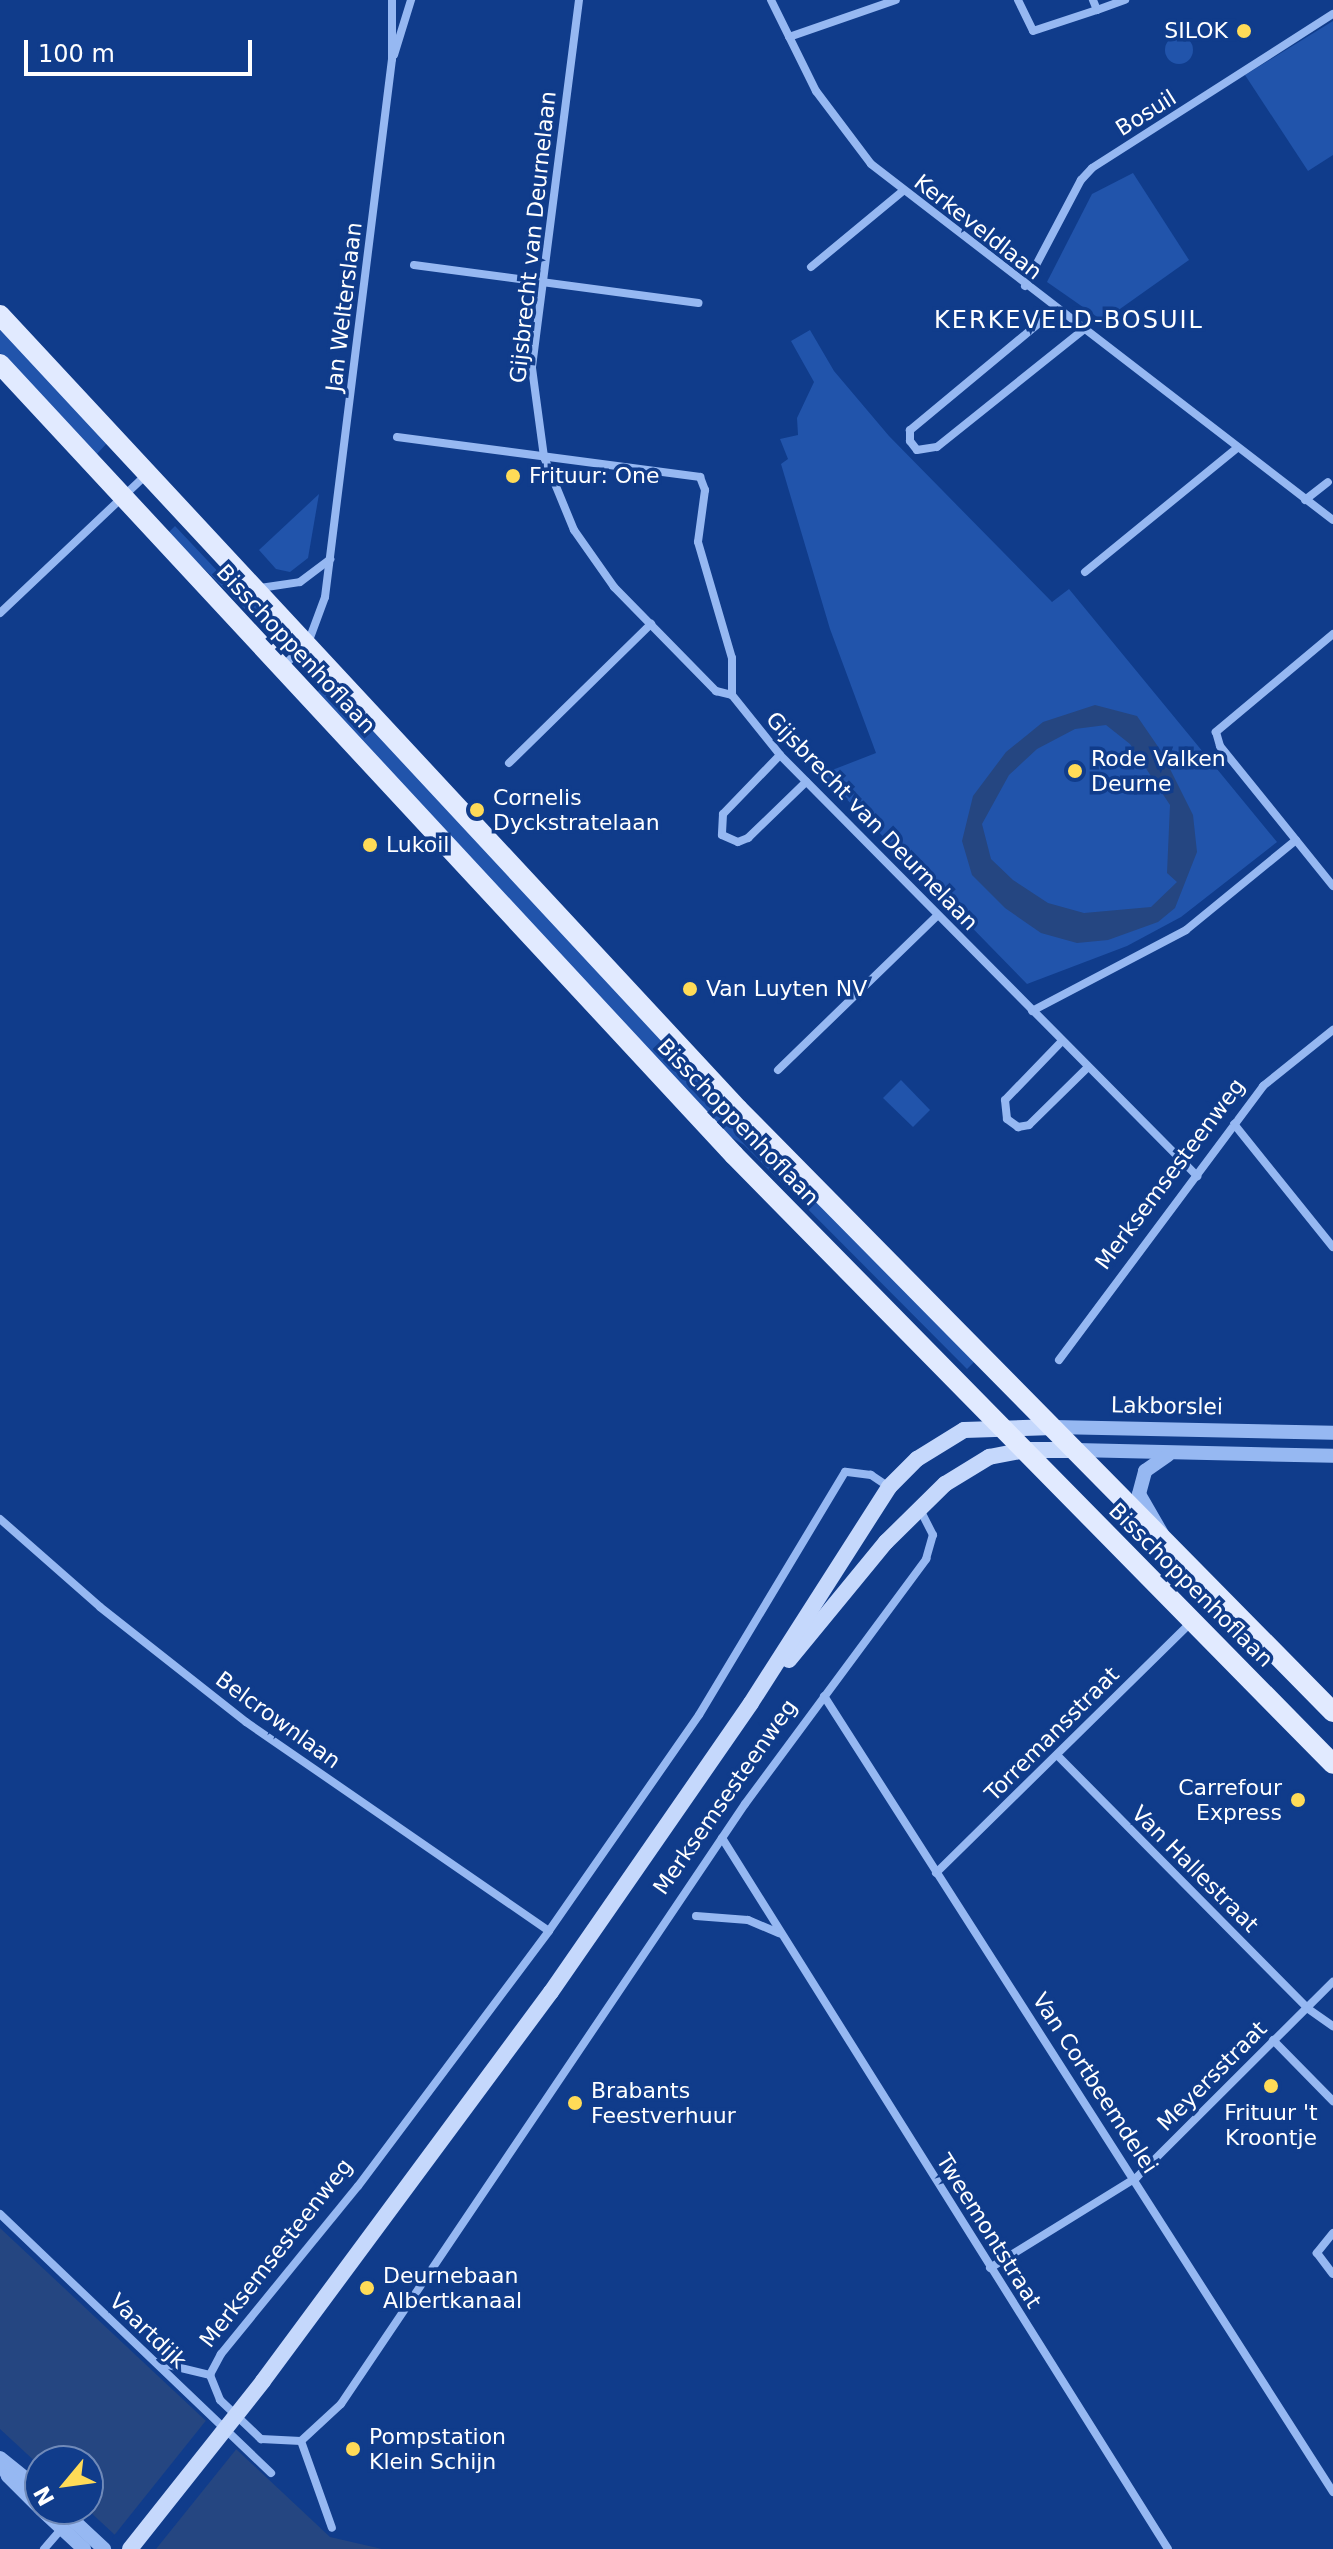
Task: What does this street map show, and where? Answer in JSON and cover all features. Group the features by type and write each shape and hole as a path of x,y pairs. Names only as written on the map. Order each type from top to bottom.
{"main road":[{"name":"Bisschoppenhoflaan","path":"0,315 738,1109 1333,1712"},
{"name":"Bisschoppenhoflaan","path":"0,364 734,1155 1333,1764"},
{"name":"Lakborslei","path":"999,1425 1053,1427"},
{"name":"Merksemsesteenweg","path":"130,2549 263,2381 551,1992 751,1703 889,1487 917,1459 964,1430 999,1425"},
{"name":"Merksemsesteenweg","path":"751,1703 918,1507 978,1462 1024,1450 1076,1450"}],"street":[{"name":"Jan Welterslaan","path":"281,667 308,643 325,597 392,59 392,0"},
{"name":"Jan Welterslaan","path":"392,59 411,0"},
{"name":"Gijsbrecht van Deurnelaan","path":"579,0 541,283 533,380 544,457 574,530 614,587 716,691 732,695 806,782 1197,1176"},
{"name":"Kerkeveldlaan","path":"771,0 848,138 903,191 1333,520"},
{"path":"789,37 896,0"},
{"path":"1018,0 1033,31 1095,5 1125,0"},
{"name":"Bosuil","path":"1025,286 1092,168 1333,14"},
{"path":"811,267 903,191"},
{"path":"414,265 698,303"},
{"path":"1056,309 910,430 910,441 917,450 937,447 1083,330"},
{"path":"397,437 700,477 705,490 698,542 732,658 732,695"},
{"path":"1085,572 1237,448"},
{"path":"0,613 149,473"},
{"path":"1305,500 1328,482"},
{"path":"256,588 293,585 331,559"},
{"path":"509,763 651,624"},
{"path":"1333,634 1216,732 1220,746 1333,886"},
{"path":"780,755 723,814 722,835 738,842 748,838 806,782"},
{"path":"1032,1011 1178,935 1296,840"},
{"path":"778,1070 937,916"},
{"name":"Merksemsesteenweg","path":"1059,1360 1263,1086 1333,1030"},
{"path":"1062,1041 1005,1100 1007,1119 1018,1127 1029,1125 1088,1067"},
{"path":"1234,1124 1333,1245"},
{"name":"Lakborslei","path":"1053,1427 1333,1433"},
{"path":"1223,1455 1224,1430"},
{"path":"1076,1450 1333,1456"},
{"path":"1167,1545 1139,1494 1145,1471 1169,1454"},
{"name":"Merksemsesteenweg","path":"889,1487 871,1475 845,1472 699,1715 549,1931 210,2375 220,2400 261,2439 301,2441 341,2404 722,1838 933,1548 933,1535 918,1507"},
{"name":"Belcrownlaan","path":"0,1519 100,1607 246,1722 549,1931"},
{"name":"Torremansstraat","path":"936,1873 1192,1621"},
{"name":"Van Cortbeemdelei","path":"824,1696 1136,2178 1333,2492"},
{"name":"Van Hallestraat","path":"1057,1755 1307,2008 1333,2026"},
{"name":"Tweemontstraat","path":"722,1838 1168,2549"},
{"path":"696,1916 748,1920 779,1933"},
{"name":"Meyersstraat","path":"990,2268 1136,2178 1333,1982"},
{"path":"1273,2040 1333,2101"},
{"name":"Vaartdijk","path":"0,2214 271,2473"},
{"path":"1333,2233 1317,2253 1333,2274"},
{"path":"154,2361 210,2375"},
{"path":"301,2441 332,2528"},
{"path":"0,2459 24,2478"},
{"path":"0,2459 8,2476 24,2492"},
{"path":"44,2549 60,2525"},
{"path":"68,2525 84,2549"},
{"path":"72,2525 104,2549"}],"shaded area":[{"path":"1333,21 1333,155 1308,171 1245,75"},
{"path":"1179,36 1189,40 1193,50 1189,60 1179,64 1169,60 1165,50 1169,40"},
{"path":"1133,173 1189,260 1103,321 1047,282 1092,194"},
{"path":"0,326 108,442 95,456 0,353"},
{"path":"810,330 834,371 889,436 1052,602 1069,589 1277,842 1181,917 1127,946 1027,984 822,774 876,753 830,629 781,464 788,459 780,439 798,435 797,418 814,382 791,341"},
{"path":"319,494 308,558 290,572 276,569 259,550"},
{"path":"175,526 223,577 245,590 268,615 259,623 168,533"},
{"path":"329,681 728,1112 714,1125 315,694"},
{"path":"1095,705 1137,716 1161,751 1193,815 1197,852 1175,908 1158,922 1108,940 1077,943 1041,933 1005,908 972,875 962,841 973,796 1006,752 1043,722","holes":["1106,725 1130,744 1170,805 1167,873 1177,882 1151,907 1084,913 1048,903 1013,880 991,859 982,824 1009,775 1037,749 1075,729"]},
{"path":"901,1080 930,1110 913,1127 883,1098"},
{"path":"734,1118 976,1360 967,1369 744,1145 721,1131"},
{"path":"0,2228 330,2537 382,2549 130,2549 104,2525 104,2445 24,2445 24,2451 0,2429"}],"pier":[{"path":"208,2418 238,2447 156,2549 124,2549 112,2538"}],"place":[{"name":"SILOK","path":"1244,31"},
{"name":"Frituur: One","path":"513,476"},
{"name":"Rode Valken Deurne","path":"1075,771"},
{"name":"Cornelis Dyckstratelaan","path":"477,810"},
{"name":"Lukoil","path":"370,845"},
{"name":"Van Luyten NV","path":"690,989"},
{"name":"Carrefour Express","path":"1298,1800"},
{"name":"Frituur 't Kroontje","path":"1271,2086"},
{"name":"Brabants Feestverhuur","path":"575,2103"},
{"name":"Deurnebaan Albertkanaal","path":"367,2288"},
{"name":"Pompstation Klein Schijn","path":"353,2449"}],"district":[{"name":"KERKEVELD-BOSUIL","path":"1069,321"}]}
